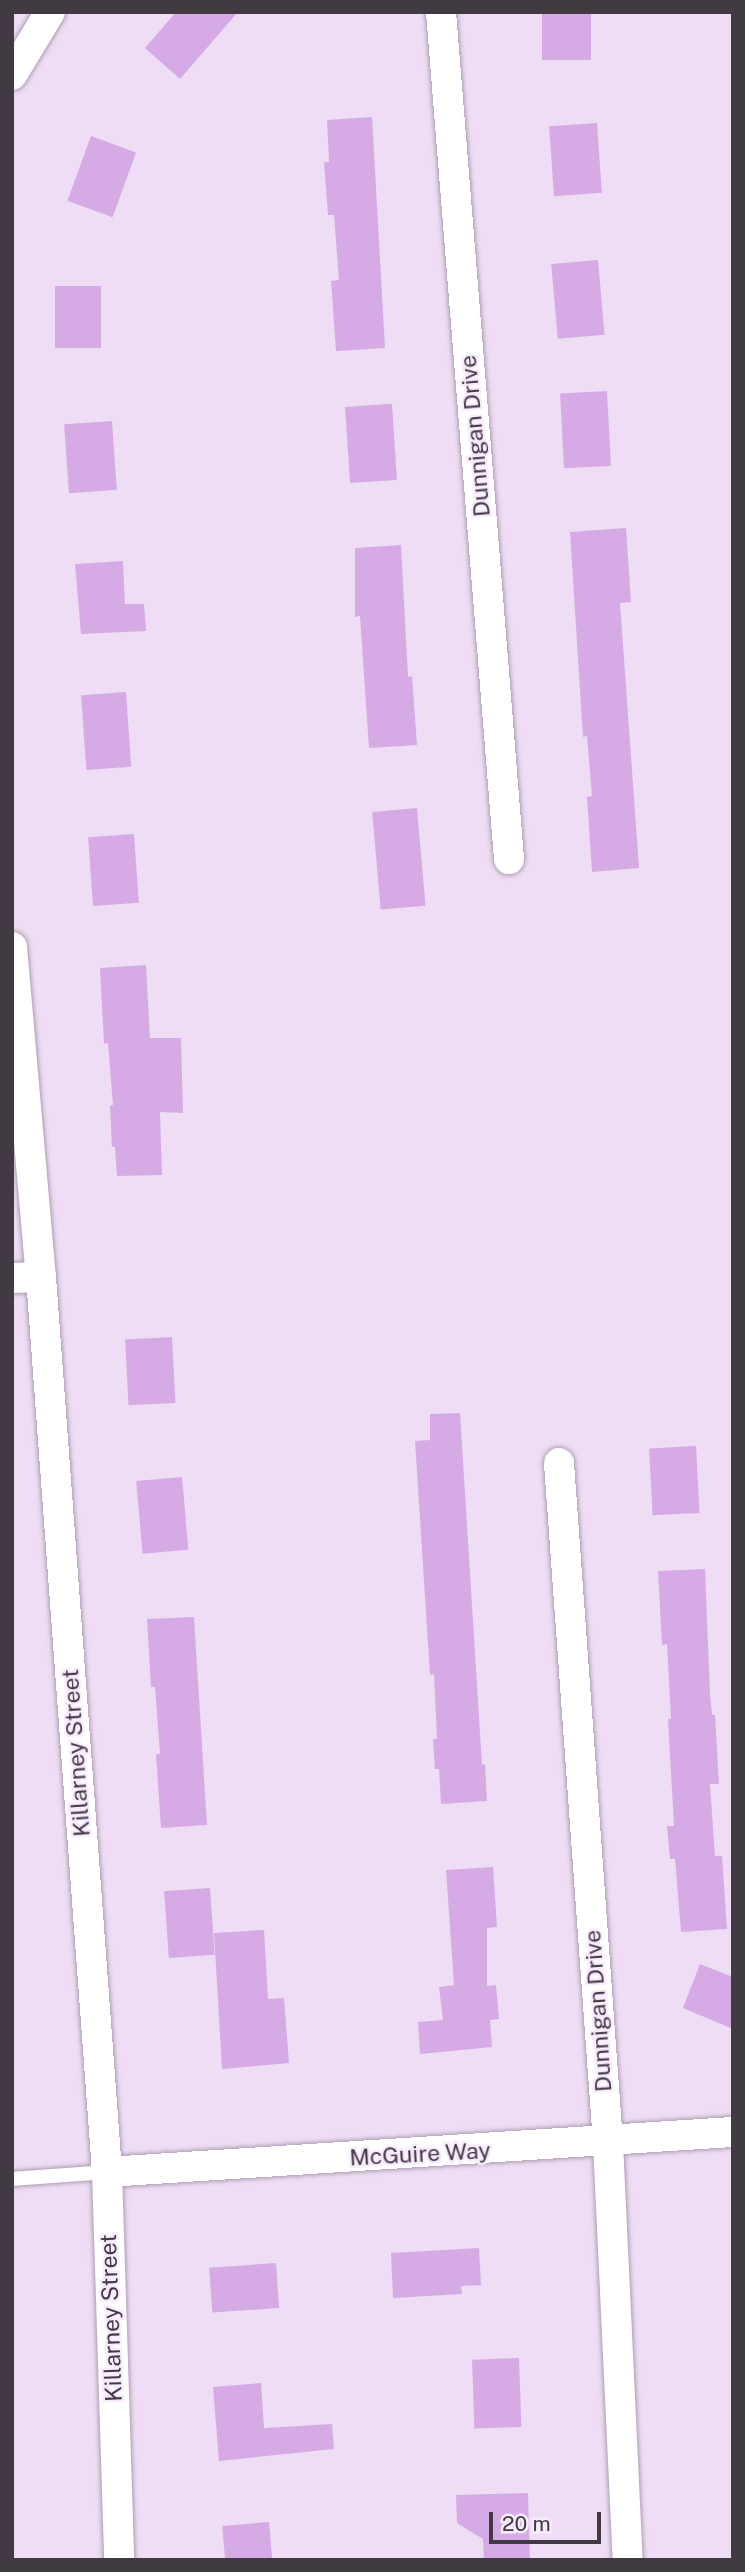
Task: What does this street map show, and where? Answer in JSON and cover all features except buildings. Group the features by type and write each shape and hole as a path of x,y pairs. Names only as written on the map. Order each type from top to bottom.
{"street":[{"path":"12,75 50,12"},
{"name":"Dunnigan Drive","path":"441,12 509,859"},
{"name":"Killarney Street","path":"12,947 27,1277 107,2172 119,2560"},
{"name":"Dunnigan Drive","path":"559,1463 608,2143 628,2560"},
{"name":"McGuire Way","path":"107,2172 608,2143 733,2133"}],"lane":[{"path":"12,2179 107,2172"}]}
